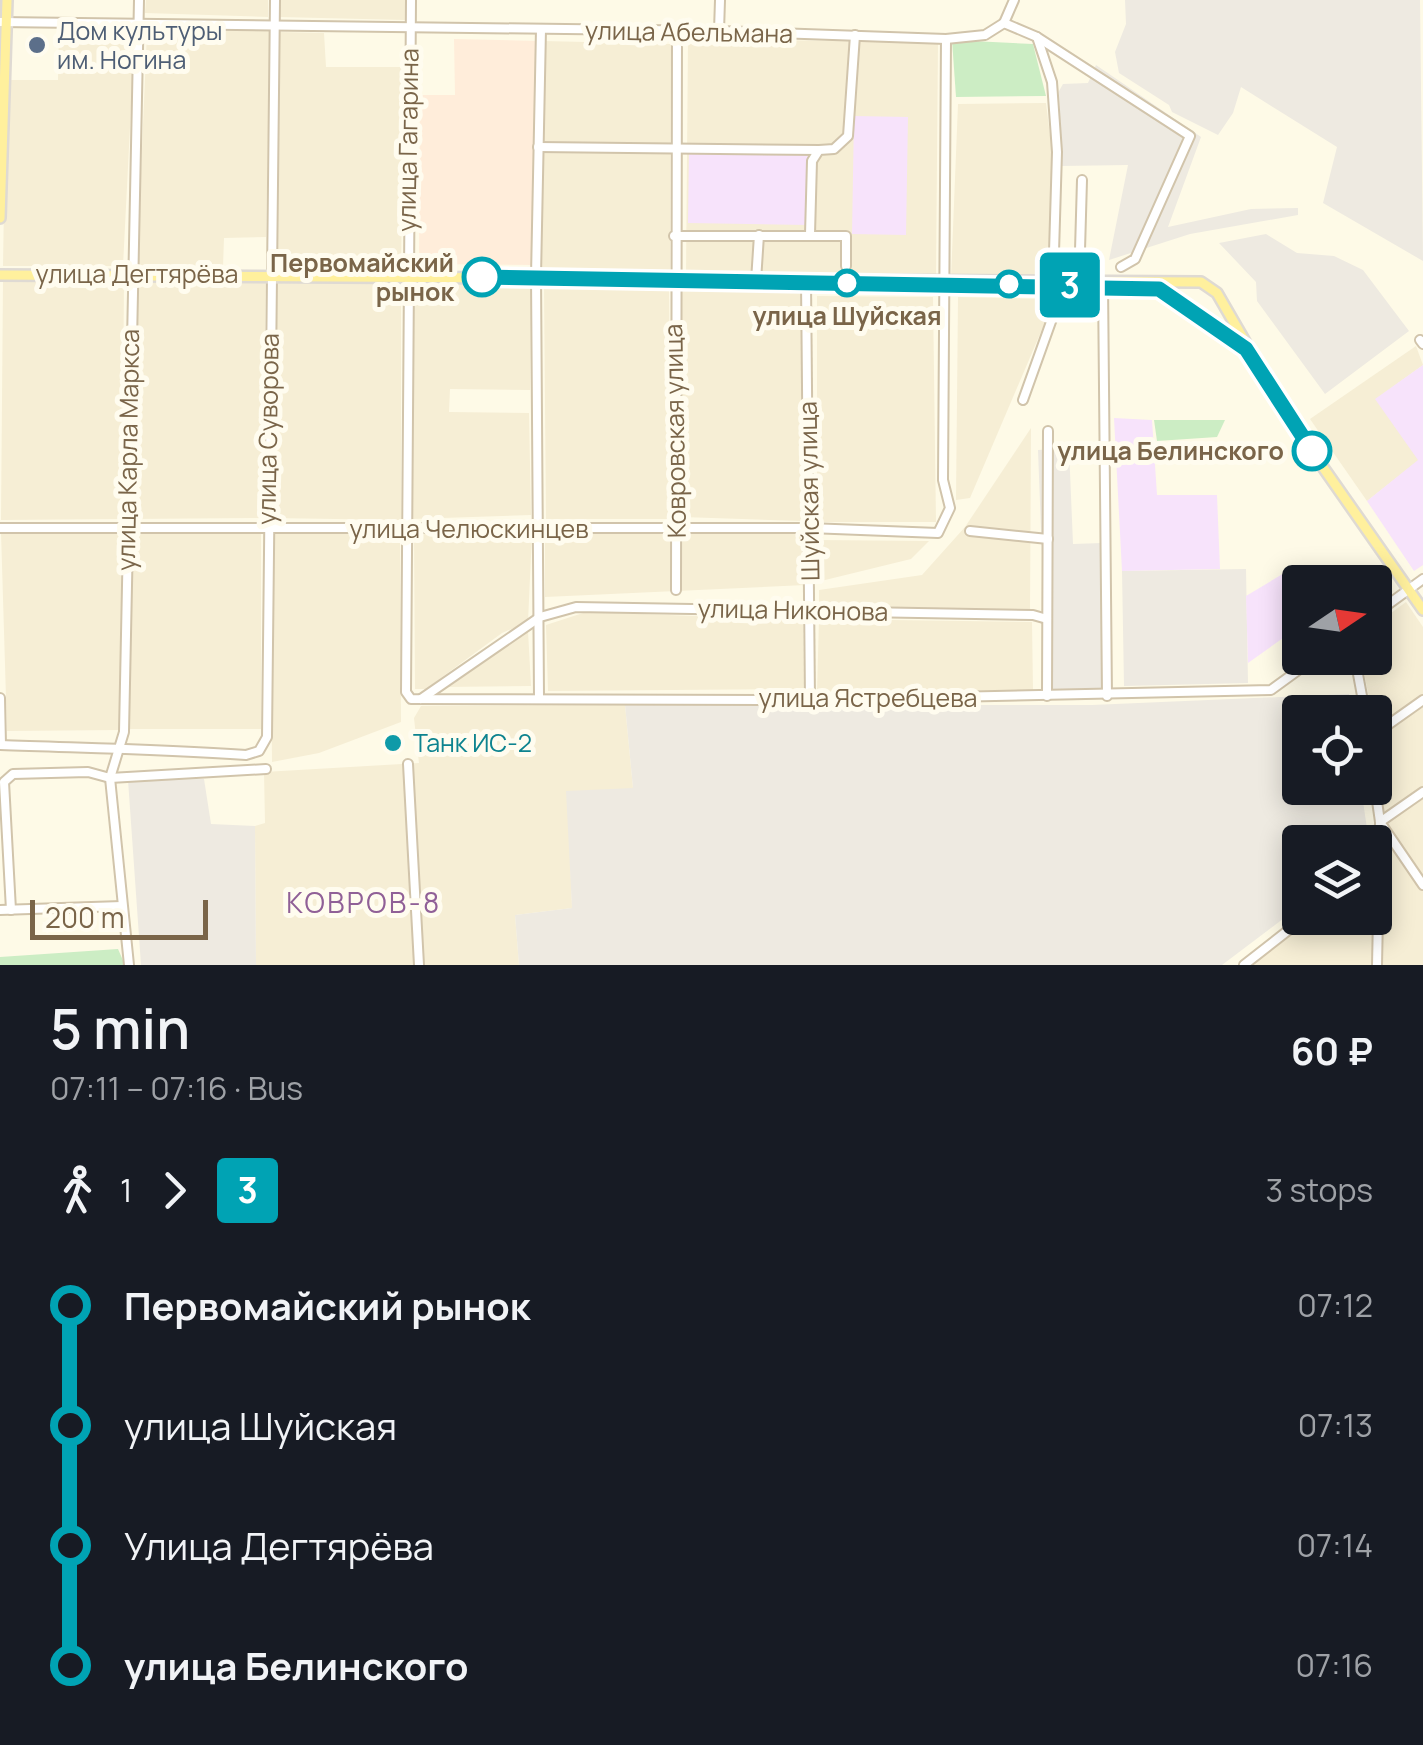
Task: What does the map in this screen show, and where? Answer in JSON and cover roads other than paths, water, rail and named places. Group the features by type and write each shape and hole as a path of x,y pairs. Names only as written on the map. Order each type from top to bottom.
{"main road":[{"path":"0,218 3,22 7,0"},
{"name":"улица Дегтярёва","path":"0,274 1115,284"},
{"path":"1190,309 1188,289 1200,282"},
{"path":"1115,284 1200,282 1219,297 1246,349 1423,610"},
{"path":"1115,284 1159,289 1246,349"},
{"path":"1201,316 1216,310 1219,297"}],"street":[{"name":"улица Карла Маркса","path":"129,965 110,778 124,732 139,0"},
{"name":"улица Суворова","path":"223,754 259,751 267,737 266,528 275,0"},
{"name":"улица Гагарина","path":"411,0 406,692 416,699"},
{"path":"719,31 720,0"},
{"path":"1014,0 1004,23 1037,36 1190,136 1135,259 1120,267"},
{"name":"улица Абельмана","path":"3,22 719,31 946,39 985,35 1004,23"},
{"path":"539,698 536,276 541,29"},
{"name":"Ковровская улица","path":"676,590 677,32"},
{"path":"538,147 834,149 848,136 855,35"},
{"path":"1023,400 1052,319 1057,152 1052,82 1037,36"},
{"path":"943,284 946,39"},
{"path":"810,234 812,160 819,150"},
{"path":"1082,180 1080,250 1088,284"},
{"path":"756,281 759,235"},
{"path":"674,236 846,236 846,266"},
{"name":"Шуйская улица","path":"806,282 810,700"},
{"name":"улица Челюскинцев","path":"0,528 808,528 938,533 950,508 943,480 943,284"},
{"path":"1103,284 1107,696"},
{"path":"1047,696 1048,431"},
{"path":"970,531 1048,539"},
{"path":"1392,602 1423,579"},
{"name":"улица Никонова","path":"540,617 576,606 1033,615 1047,619"},
{"path":"416,699 540,617"},
{"name":"улица Ястребцева","path":"416,699 1107,696 1270,690 1291,675"},
{"path":"0,698 0,745 117,750 149,747 223,754"},
{"path":"1392,722 1423,700"},
{"path":"210,771 223,754"},
{"path":"408,764 419,965"},
{"path":"11,910 4,782 13,774 88,772 110,778 266,769"},
{"path":"1380,822 1423,792"},
{"path":"1378,805 1380,825"},
{"path":"1380,822 1423,885"},
{"path":"0,910 122,906"},
{"path":"1244,965 1282,935"},
{"path":"1377,935 1377,965"}],"place":[{"name":"Дом культуры им. Ногина","path":"37,45"},
{"name":"Первомайский рынок","path":"482,277"},
{"name":"улица Шуйская","path":"847,283"},
{"name":"улица Белинского","path":"1312,451"},
{"name":"Танк ИС-2","path":"393,743"}],"district":[{"name":"КОВРОВ-8","path":"364,903"}]}
